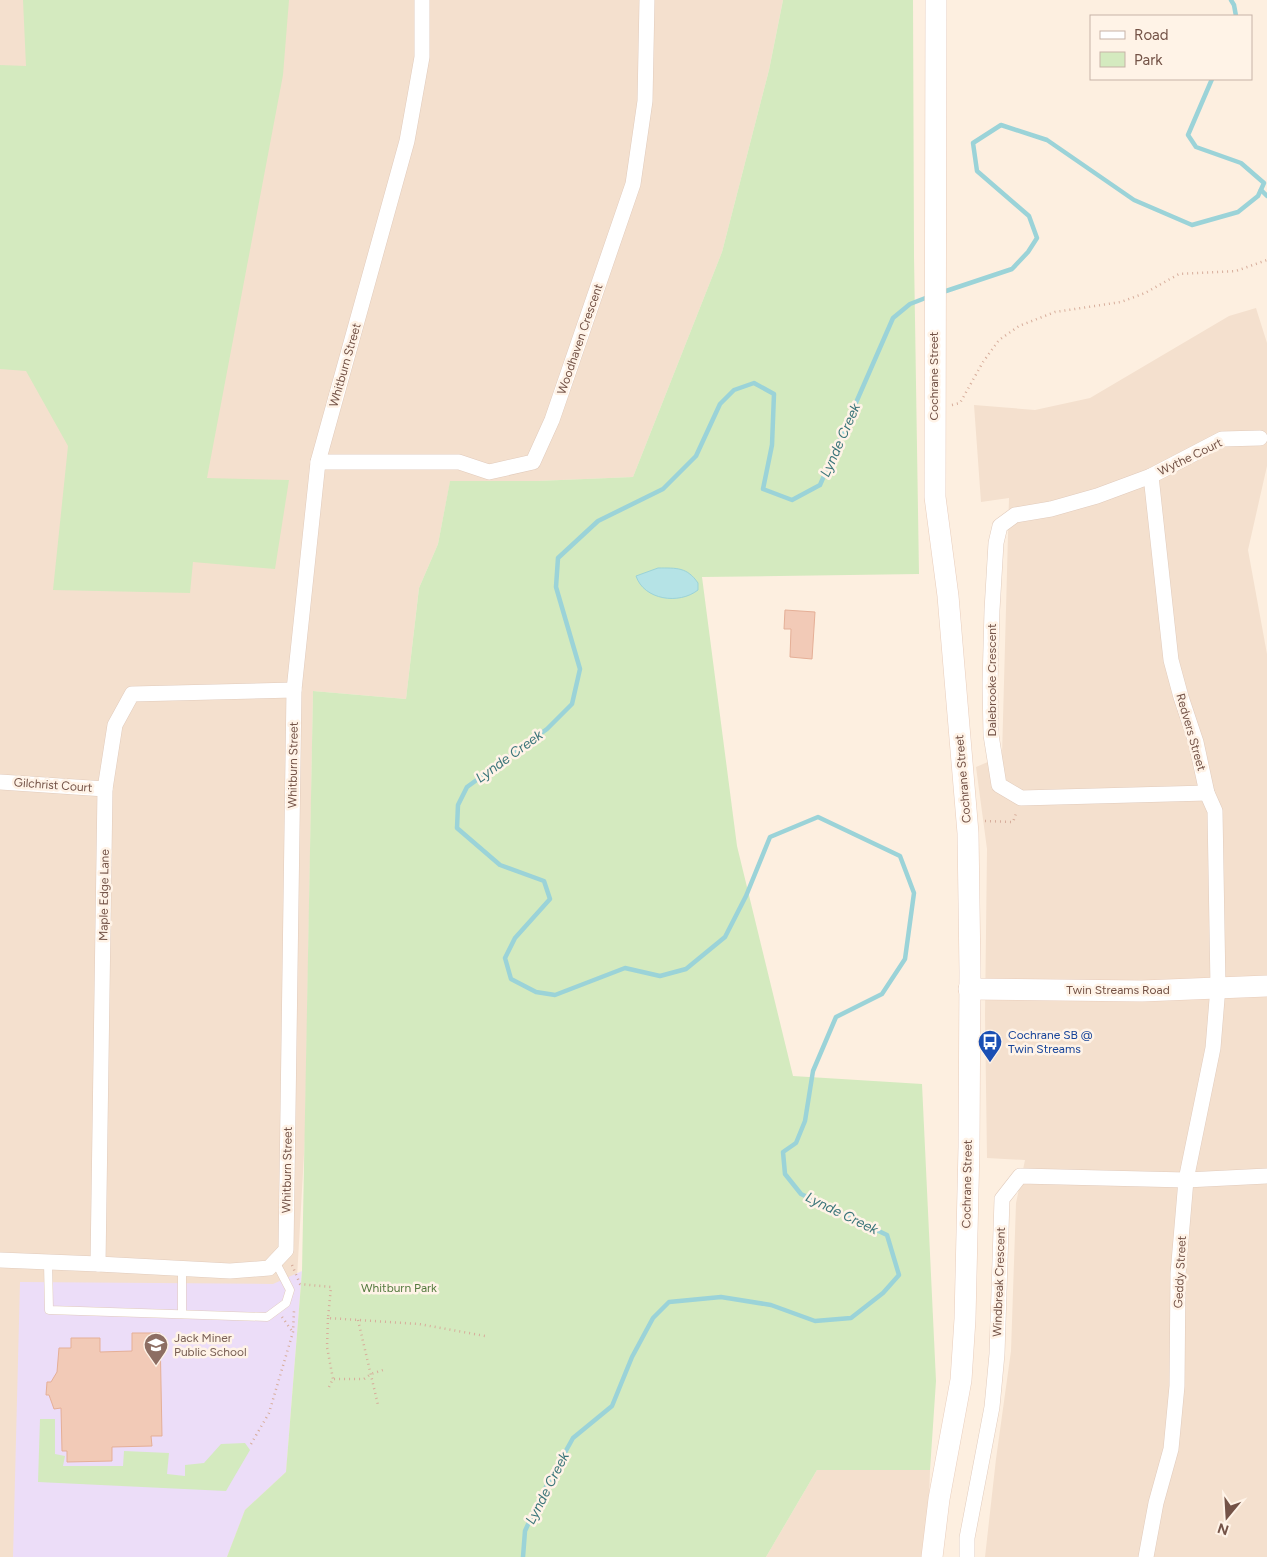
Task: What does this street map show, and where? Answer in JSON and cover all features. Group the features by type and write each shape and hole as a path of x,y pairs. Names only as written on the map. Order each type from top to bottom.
{"street":[{"name":"Whitburn Street","path":"286,1250 294,690 318,462 407,141 422,57 422,0"},
{"name":"Woodhaven Crescent","path":"318,462 460,462 488,472 533,462 552,420 633,184 645,101 647,0"},
{"name":"Cochrane Street","path":"932,1557 939,1498 961,1380 969,1147 968,833 948,596 935,497 936,0"},
{"name":"Wythe Court","path":"1151,476 1222,439 1260,438"},
{"name":"Redvers Street","path":"1151,476 1171,660 1196,742 1207,793 1215,811 1218,987"},
{"name":"Dalebrooke Crescent","path":"1021,798 999,785 990,735 992,610 996,543 1000,526 1015,515 1060,507 1097,496 1151,476"},
{"name":"Maple Edge Lane","path":"98,1264 105,789 115,725 132,694 294,690"},
{"name":"Gilchrist Court","path":"0,782 105,789"},
{"path":"1021,798 1207,793"},
{"name":"Twin Streams Road","path":"969,989 1142,991 1267,986"},
{"name":"Geddy Street","path":"1146,1557 1156,1504 1171,1449 1177,1386 1178,1274 1186,1180 1213,1048 1218,987"},
{"name":"Windbreak Crescent","path":"967,1557 967,1538 992,1408 997,1354 1002,1199 1020,1176 1186,1180"},
{"path":"1186,1180 1267,1176"},
{"path":"0,1260 230,1272 269,1268 282,1264 286,1250"}],"lane":[{"path":"48,1262 50,1310 267,1317 286,1303 290,1290 282,1264"},
{"path":"182,1268 182,1314"}],"path":[{"path":"934,409 960,403 982,362 999,340 1019,326 1055,312 1121,302 1145,293 1179,274 1236,271 1267,260"},
{"path":"966,821 1013,822 1021,798"},
{"path":"282,1264 286,1250"},
{"path":"286,1250 300,1284 331,1287 328,1347 333,1379 329,1387"},
{"path":"251,1444 269,1413 293,1332 294,1309"},
{"path":"277,1310 293,1332"},
{"path":"328,1318 419,1324 485,1336"},
{"path":"358,1320 378,1405"},
{"path":"333,1379 364,1379 371,1374 386,1369"}],"shaded area":[{"path":"0,0 783,0 769,70 722,252 633,477 450,482 438,544 419,588 406,699 313,691 305,1137 286,1472 245,1510 227,1557 0,1557"},
{"path":"1256,308 1267,343 1267,466 1248,550 1267,654 1267,1557 985,1557 1011,1351 1016,1203 1025,1160 987,1158 985,1015 987,849 976,767 1002,756 1009,498 981,502 974,405 1035,410 1090,398 1229,316"},
{"name":"Jack Miner Public School","path":"302,1271 286,1472 245,1510 227,1557 13,1557 20,1282 273,1284"},
{"path":"817,1470 930,1470 927,1557 766,1557"}],"green space":[{"path":"23,0 289,0 283,75 207,478 289,480 275,569 193,562 190,593 53,590 68,446 26,371 0,369 0,65 26,66"},
{"name":"Whitburn Park","path":"783,0 913,0 914,256 919,574 702,577 737,846 793,1076 922,1084 936,1381 930,1470 817,1470 766,1557 227,1557 245,1510 286,1472 302,1271 313,691 406,699 419,588 438,544 450,481 537,481 633,477 722,252 769,70"},
{"path":"40,1419 55,1419 55,1454 65,1456 63,1466 123,1466 124,1451 169,1453 167,1474 185,1476 185,1465 204,1463 221,1444 245,1443 250,1450 226,1491 38,1482"}],"water":[{"path":"658,568 686,571 698,583 698,590 681,598 663,598 654,595 640,584 636,576"}],"building":[{"path":"785,610 815,612 812,659 790,657 791,629 784,629"},
{"path":"132,1333 160,1333 162,1436 151,1436 152,1446 112,1447 112,1461 67,1462 67,1451 62,1451 61,1408 54,1409 49,1395 46,1395 47,1382 51,1382 57,1372 59,1348 71,1348 71,1338 100,1338 100,1352 132,1351"}],"waterway":[{"name":"Lynde Creek","path":"1231,0 1236,15"},
{"name":"Lynde Creek","path":"940,293 1012,269 1028,252 1037,238 1029,216 977,171 973,143 1001,125 1047,140 1134,200 1192,225 1238,212 1258,196 1264,183 1241,163 1196,147 1188,135 1212,80"},
{"path":"1261,190 1267,196"},
{"name":"Lynde Creek","path":"523,1557 525,1531 542,1494 573,1438 612,1406 632,1357 653,1318 669,1302 721,1297 771,1305 815,1321 851,1318 883,1293 899,1275 887,1235 801,1194 785,1174 783,1152 796,1143 805,1121 813,1071 836,1017 882,994 905,959 914,893 900,856 818,817 770,837 746,896 725,937 686,969 660,976 625,968 555,995 536,992 511,979 505,958 515,938 550,899 544,881 500,865 457,828 458,805 467,787 547,729 572,704 580,669 556,587 558,558 598,521 663,489 696,456 720,404 734,390 754,383 774,394 772,445 763,489 792,500 820,485 893,318 910,304 928,297"}],"place":[{"name":"Cochrane SB @ Twin Streams","path":"990,1063"},
{"name":"Jack Miner Public School","path":"156,1366"}]}
